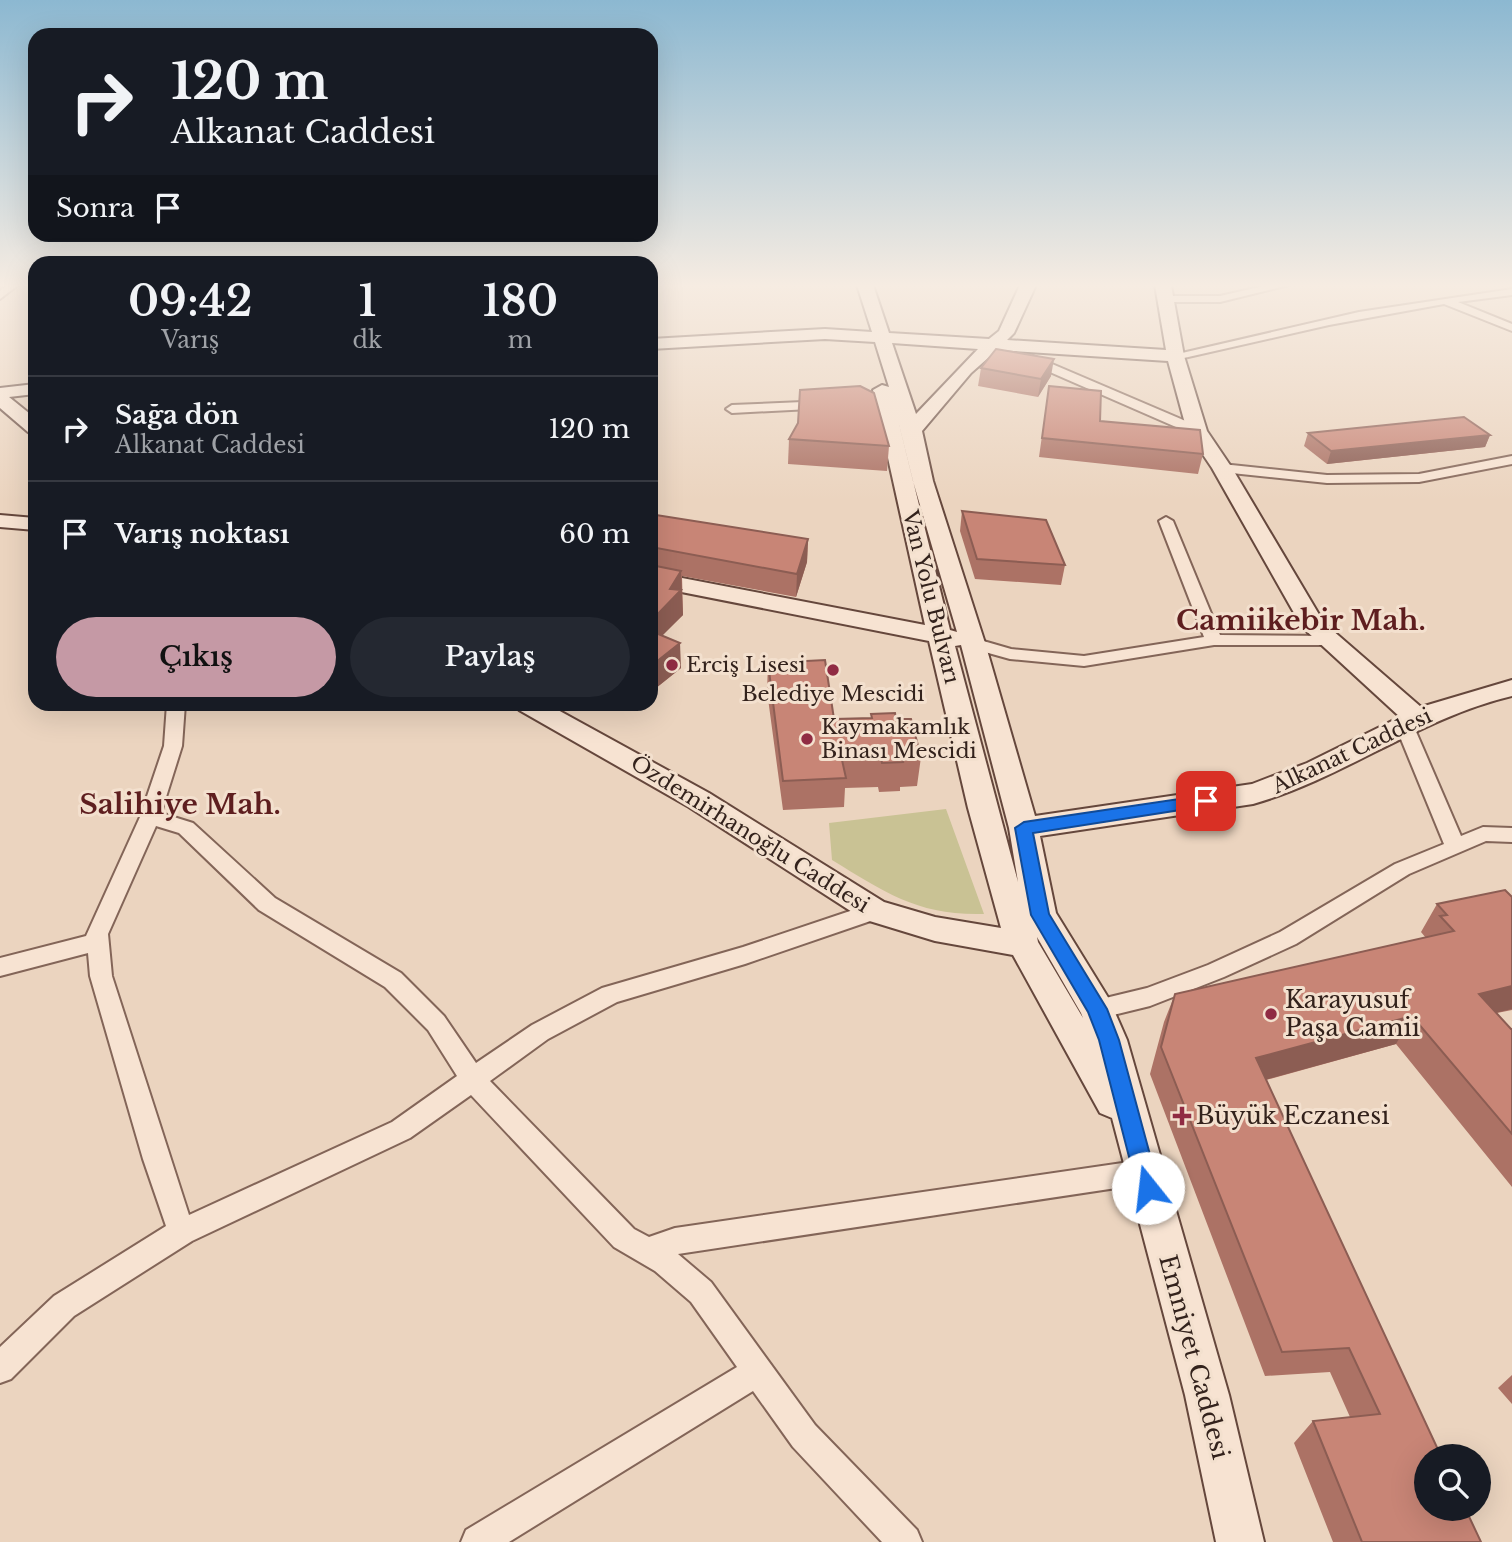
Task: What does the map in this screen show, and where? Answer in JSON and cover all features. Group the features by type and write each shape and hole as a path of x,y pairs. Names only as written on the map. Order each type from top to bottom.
{"street":[{"name":"Van Yolu Bulvarı","path":"875,357 880,403 942,636 982,808 1023,944 1097,1069 1143,1172"},
{"path":"648,1251 676,1241 1143,1172 1109,1040 1097,1009 1044,925 1034,894 1024,828 973,643 923,481 912,430 881,357"},
{"path":"912,430 965,369 979,357"},
{"path":"1024,357 1197,431"},
{"path":"1175,357 1197,431 1223,468 1314,627 1412,723 1456,848"},
{"path":"0,393 28,389"},
{"path":"0,399 28,422"},
{"path":"732,409 835,405"},
{"path":"1223,468 1327,479 1419,478 1510,460"},
{"path":"0,521 28,523"},
{"path":"1166,521 1214,640"},
{"path":"658,580 869,624 942,636 1010,654 1084,661 1214,640 1329,641"},
{"name":"Alkanat Caddesi","path":"1024,828 1264,792 1287,785 1460,702 1512,688"},
{"path":"176,711 173,746 150,817 97,934 101,976 156,1159 182,1232"},
{"name":"Özdemirhanoğlu Caddesi","path":"540,711 699,800 874,911 934,929 1023,944"},
{"path":"150,817 186,828 267,904 393,980 436,1023 474,1081 624,1238 665,1261 701,1292 804,1436 905,1542"},
{"path":"1097,1009 1150,997 1216,971 1288,938 1402,869 1456,848 1483,834 1512,835"},
{"path":"0,1368 64,1306 182,1232 401,1130 540,1032 610,995 745,955 874,911"},
{"path":"0,967 98,942"},
{"name":"Emniyet Caddesi","path":"1143,1172 1204,1384 1240,1542"},
{"path":"478,1542 758,1371"}],"shaded area":[{"path":"946,809 984,914 940,911 904,900 869,883 832,860 829,823"}],"building":[{"path":"990,357 1054,359 1041,379 981,368"},
{"path":"860,386 874,393 889,446 789,439 798,423 800,390"},
{"path":"1049,386 1101,391 1100,421 1200,430 1203,454 1042,438"},
{"path":"1464,417 1490,435 1331,451 1308,433"},
{"path":"962,511 1046,520 1065,565 977,559"},
{"path":"658,515 808,539 797,574 658,548"},
{"path":"658,566 681,571 670,589 681,590 658,614"},
{"path":"658,634 680,643 658,660"},
{"path":"825,660 834,719 872,718 871,714 895,713 896,719 911,719 921,757 902,758 903,762 882,763 881,758 842,760 846,778 783,781 768,663"},
{"path":"1505,890 1512,897 1512,986 1479,994 1512,1029 1512,1134 1412,1016 1256,1058 1435,1444 1414,1444 1414,1521 1471,1521 1481,1542 1362,1542 1313,1421 1380,1414 1349,1348 1282,1352 1161,1047 1175,994 1454,931 1440,916 1447,915 1437,904"}],"place":[{"name":"Erciş Lisesi","path":"672,665"},
{"name":"Belediye Mescidi","path":"833,670"},
{"name":"Kaymakamlık Binası Mescidi","path":"807,739"},
{"name":"Karayusuf Paşa Camii","path":"1271,1014"},
{"name":"Büyük Eczanesi","path":"1182,1116"}],"district":[{"name":"Camiikebir Mah.","path":"1301,620"},
{"name":"Salihiye Mah.","path":"180,804"}],"route":[{"path":"1148,1188 1109,1040 1097,1009 1040,915 1034,894 1024,828 1206,801"}]}
